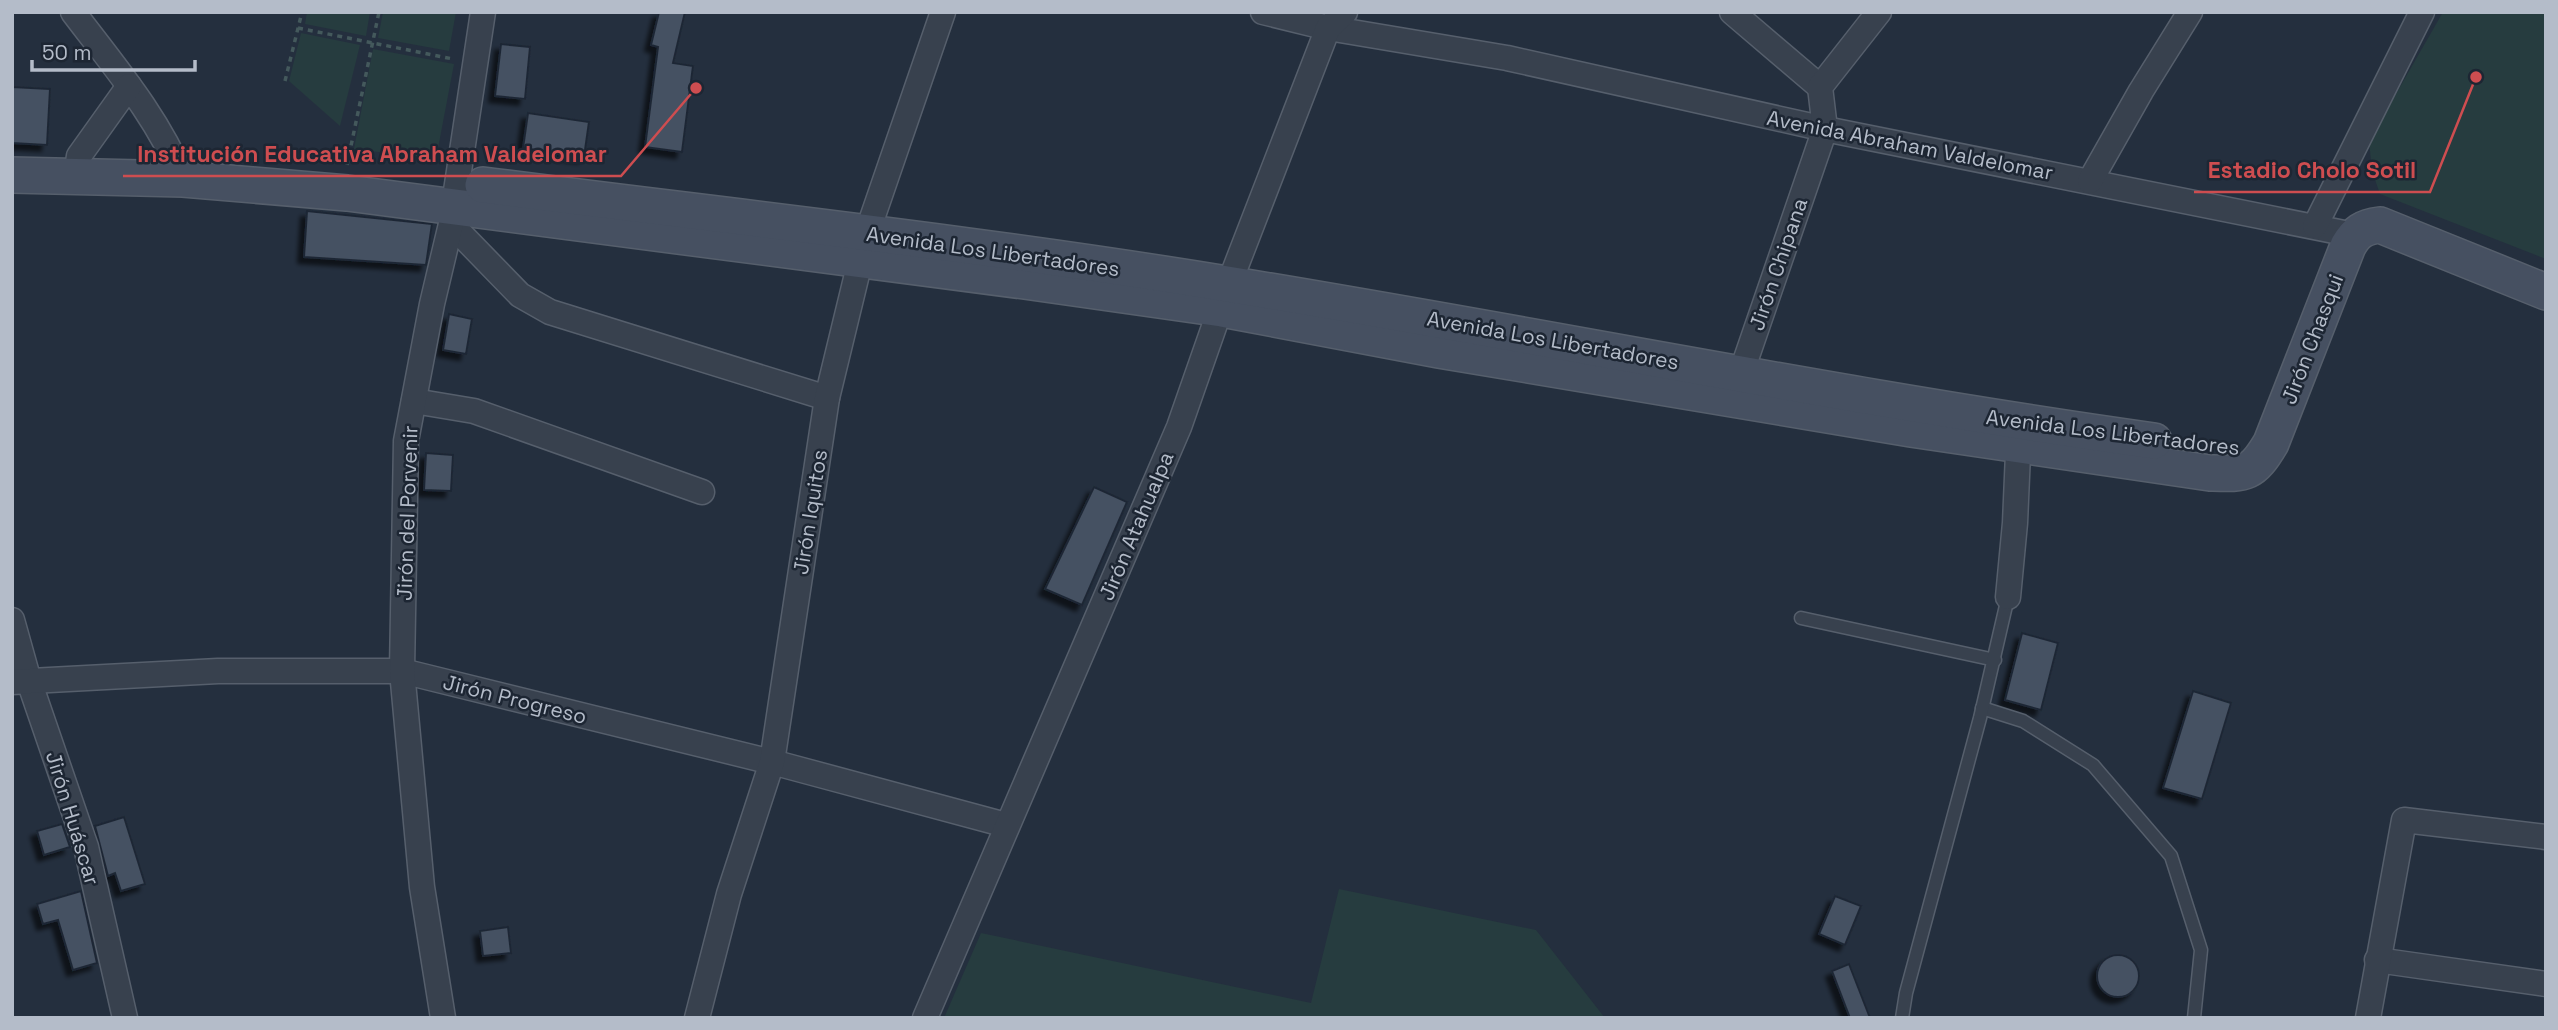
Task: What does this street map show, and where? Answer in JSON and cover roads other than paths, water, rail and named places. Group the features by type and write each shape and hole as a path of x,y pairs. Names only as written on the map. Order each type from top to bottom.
{"street":[{"path":"73,12 129,86 178,168"},
{"name":"Jirón del Porvenir","path":"443,1018 422,887 402,671 406,441 454,203 483,12"},
{"name":"Jirón Iquitos","path":"697,1018 729,894 772,762 827,398 863,247 943,12"},
{"name":"Avenida Abraham Valdelomar","path":"1263,12 1337,20 1825,129 2354,235 2365,227 2380,225 2546,292"},
{"path":"1732,12 1820,87 1825,129"},
{"path":"1820,87 1879,12"},
{"path":"2090,181 2190,12"},
{"path":"2315,226 2422,12"},
{"name":"Jirón Atahualpa","path":"925,1018 1179,427 1226,297 1337,20"},
{"path":"78,166 129,86"},
{"name":"Jirón Chipana","path":"1736,386 1825,129"},
{"name":"Avenida Los Libertadores","path":"12,156 78,166 178,168 261,161 346,171 454,203"},
{"name":"Avenida Los Libertadores","path":"12,176 78,166"},
{"name":"Avenida Los Libertadores","path":"178,168 454,203 863,247 1226,297 2018,434 2205,449 2248,450 2271,443"},
{"path":"454,203 520,295 550,312 827,398"},
{"name":"Jirón Chasqui","path":"2271,443 2354,235"},
{"path":"414,401 474,411 702,492"},
{"path":"2008,597 2015,523 2018,434"},
{"name":"Jirón Huáscar","path":"12,620 21,682 86,847 125,1018"},
{"name":"Jirón Progreso","path":"21,682 218,671 402,671 772,762 1006,825"},
{"path":"2368,1018 2404,820 2546,836"},
{"path":"2377,960 2546,984"}],"lane":[{"path":"1902,1018 1906,993 1982,708 2008,597"},
{"path":"1801,618 1994,660"},
{"path":"1982,708 2023,721 2093,765 2171,856 2201,950 2194,1018"}],"place":[{"name":"Estadio Cholo Sotil","path":"2476,77"},
{"name":"Institución Educativa Abraham Valdelomar","path":"696,88"}]}
